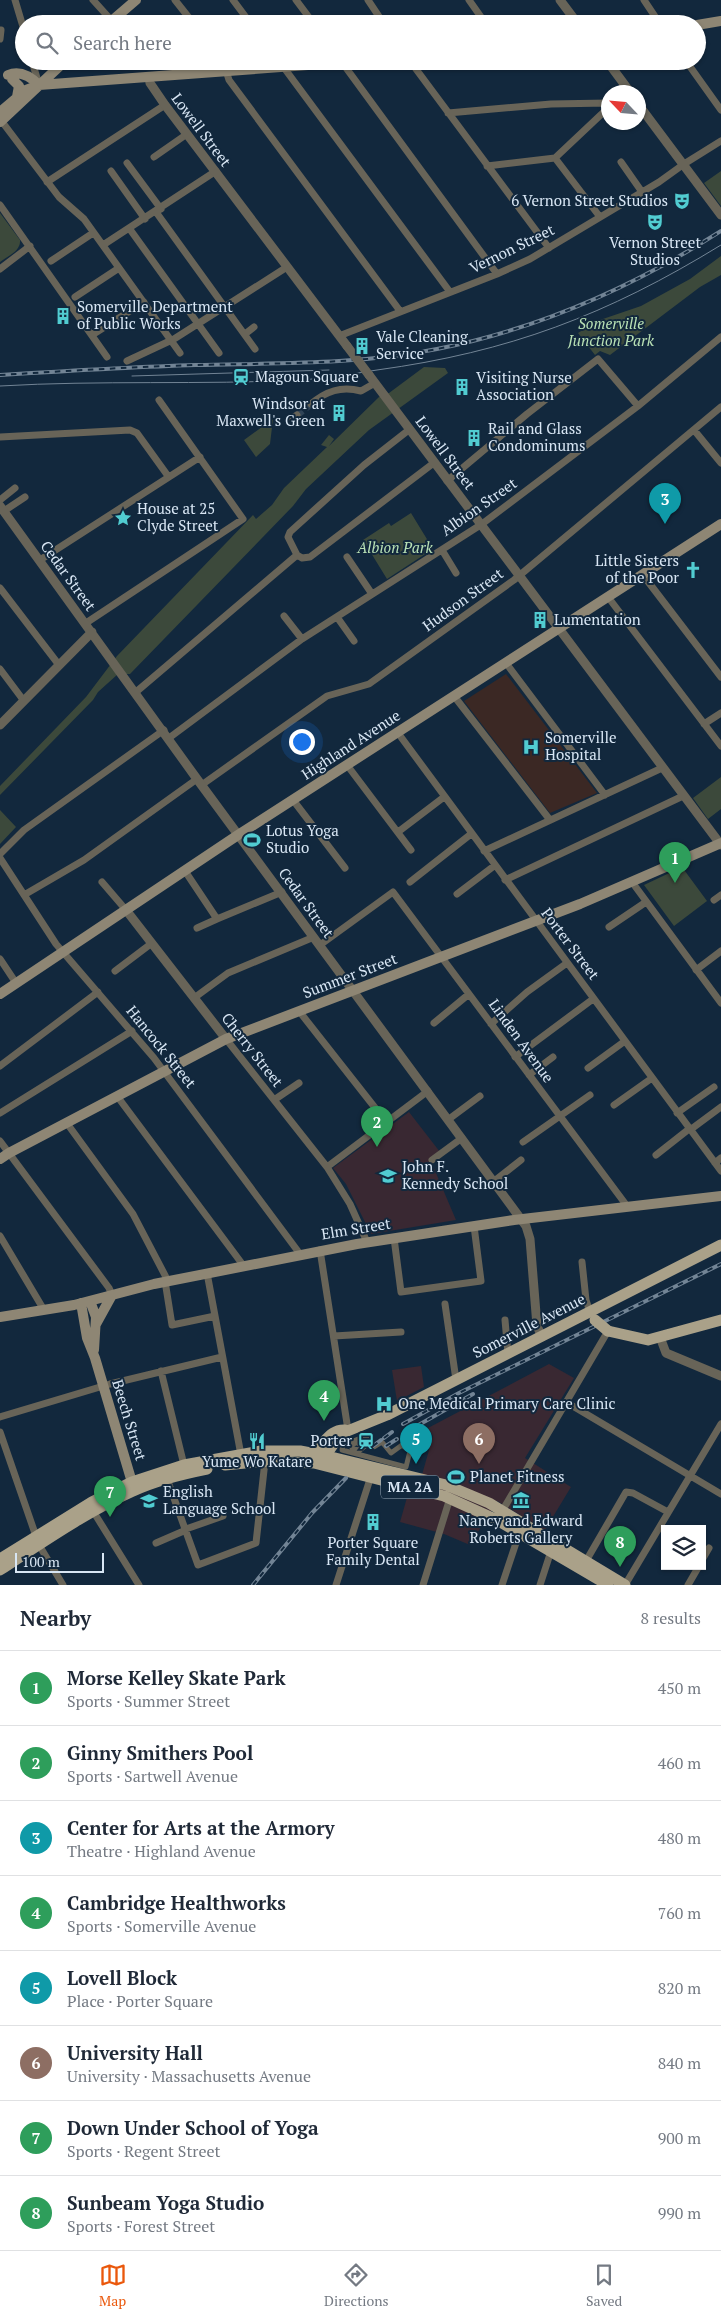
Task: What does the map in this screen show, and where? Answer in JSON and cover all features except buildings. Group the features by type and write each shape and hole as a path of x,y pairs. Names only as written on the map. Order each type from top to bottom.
{"main road":[{"path":"118,15 136,0"},
{"path":"706,24 721,20"},
{"path":"0,118 17,97 52,70"},
{"path":"17,97 19,86 7,76 14,73 27,75 35,82 149,77 197,70"},
{"path":"0,118 30,96 35,82"},
{"name":"Highland Avenue","path":"0,994 238,835 721,524"},
{"name":"Summer Street","path":"0,1159 66,1122 226,1039 535,921 721,844"},
{"name":"Elm Street","path":"0,1317 85,1302 167,1281 367,1242 521,1219 721,1196"},
{"name":"Somerville Avenue","path":"312,1458 334,1432 348,1430 388,1415 542,1337 592,1316 721,1245"},
{"path":"95,1327 112,1295"},
{"name":"Beech Street","path":"85,1302 95,1312 95,1358"},
{"name":"Beech Street","path":"85,1302 87,1338 95,1358 133,1486"},
{"path":"592,1316 608,1331 646,1340 660,1338 721,1320"},
{"name":"Somerville Avenue","path":"327,1456 337,1439 348,1430"},
{"name":"MA 2A","path":"0,1570 92,1502 166,1475 184,1466 272,1450 451,1487 471,1494 522,1534 607,1585"},
{"name":"MA 2A","path":"166,1475 265,1460 327,1456 499,1516 586,1561 625,1585"},
{"name":"MA 2A","path":"0,1559 93,1511 133,1486"}],"street":[{"path":"15,0 20,15"},
{"path":"94,0 105,15"},
{"path":"175,0 187,15"},
{"path":"233,0 244,15"},
{"path":"296,0 307,15"},
{"path":"368,0 378,15"},
{"path":"468,0 479,15"},
{"path":"560,0 571,15"},
{"path":"644,0 654,15"},
{"path":"0,39 1,30"},
{"path":"33,70 35,82"},
{"path":"226,70 229,80 400,311"},
{"path":"285,70 450,292"},
{"path":"348,70 497,274"},
{"path":"417,70 549,248"},
{"path":"614,70 625,85"},
{"path":"692,70 721,110"},
{"name":"Lowell Street","path":"149,77 150,83 187,134 436,462 447,481 482,524 662,768 721,844"},
{"path":"448,113 543,104 601,103"},
{"path":"47,182 166,105"},
{"path":"646,114 721,215"},
{"path":"487,166 555,158 601,115"},
{"path":"0,118 68,208 84,219 180,353"},
{"path":"154,157 187,134"},
{"name":"Vernon Street","path":"339,336 497,274 549,248 678,170 684,164 721,141"},
{"path":"555,158 600,217"},
{"path":"622,162 642,192"},
{"path":"126,163 207,276 255,349"},
{"path":"111,171 145,219"},
{"path":"103,245 216,171"},
{"path":"0,204 107,357"},
{"path":"129,228 219,353"},
{"path":"51,261 93,233"},
{"path":"0,269 30,246"},
{"path":"127,361 171,340 287,267"},
{"path":"75,297 119,268"},
{"path":"92,335 144,302"},
{"path":"245,334 254,327"},
{"name":"Albion Street","path":"0,854 24,830 337,616 482,524 638,406 721,338"},
{"path":"447,481 527,414 598,359 638,406"},
{"path":"311,404 334,390 348,388 361,391 372,379"},
{"path":"86,623 243,519 159,400"},
{"name":"Hudson Street","path":"24,895 84,860 328,696 369,684 520,576 721,407"},
{"path":"410,429 364,465 290,532 288,538 297,554 302,558 310,557 436,462"},
{"path":"0,437 130,430 138,433 168,476"},
{"path":"694,430 721,463"},
{"path":"40,560 200,457"},
{"path":"0,500 15,488"},
{"path":"2,509 25,497"},
{"name":"Cedar Street","path":"2,509 238,835 282,892 521,1219 530,1236 537,1326 542,1337"},
{"path":"442,550 456,574"},
{"path":"136,692 297,554"},
{"path":"347,557 372,594"},
{"path":"643,575 721,677"},
{"path":"0,588 59,665"},
{"path":"608,598 721,746"},
{"path":"284,616 302,640"},
{"path":"337,616 354,642"},
{"path":"0,725 92,632"},
{"path":"506,663 605,795"},
{"path":"0,669 24,701"},
{"path":"454,696 550,820"},
{"path":"704,724 721,713"},
{"name":"Porter Street","path":"398,733 494,866 678,1113 718,1161 721,1171"},
{"path":"347,765 411,850"},
{"path":"484,851 662,768"},
{"path":"505,880 683,796"},
{"path":"398,832 444,797"},
{"path":"293,800 344,868"},
{"path":"410,882 471,834"},
{"name":"Hancock Street","path":"0,858 63,952 164,1071 300,1254"},
{"path":"457,894 494,866"},
{"path":"185,871 217,919"},
{"name":"Cherry Street","path":"102,882 327,1167 350,1204 367,1242"},
{"path":"632,882 721,1003"},
{"path":"197,928 282,892"},
{"name":"Linden Avenue","path":"320,945 393,892 627,1206"},
{"path":"714,900 721,895"},
{"path":"609,927 646,902"},
{"path":"194,998 228,973 314,936"},
{"path":"115,970 152,944"},
{"path":"696,970 721,951"},
{"path":"0,959 16,983"},
{"path":"491,1024 527,992 567,964"},
{"path":"0,1066 98,992"},
{"path":"434,1023 469,994"},
{"path":"515,1057 593,999"},
{"path":"300,1011 386,1123"},
{"path":"0,1113 132,1031"},
{"path":"588,1068 625,1042"},
{"path":"529,1075 553,1057"},
{"path":"614,1105 652,1078"},
{"path":"274,1100 299,1083"},
{"path":"678,1113 714,1087"},
{"path":"327,1167 428,1091"},
{"path":"523,1142 590,1095"},
{"path":"117,1096 243,1265"},
{"path":"449,1119 480,1096"},
{"path":"656,1155 721,1107"},
{"path":"66,1122 133,1214 167,1281 172,1325 215,1316"},
{"path":"432,1160 462,1138"},
{"path":"0,1141 109,1288 112,1295"},
{"path":"493,1182 521,1160"},
{"path":"394,1238 401,1292 481,1281 474,1226"},
{"path":"0,1236 44,1310"},
{"path":"320,1250 348,1430"},
{"path":"582,1262 586,1300 592,1316"},
{"path":"207,1273 241,1455"},
{"path":"445,1304 456,1380"},
{"path":"504,1320 508,1354"},
{"path":"499,1516 608,1331"},
{"path":"334,1336 401,1332"},
{"path":"660,1338 666,1353 721,1376"},
{"path":"0,1417 103,1386 222,1357"},
{"path":"161,1371 184,1466"},
{"path":"566,1402 721,1494"},
{"path":"625,1585 721,1424"},
{"path":"0,1432 37,1541 62,1585"},
{"path":"366,1436 367,1438 359,1444 357,1442 352,1446 353,1449 360,1450 370,1442 374,1447 382,1442 391,1452 402,1445 410,1451 406,1468 342,1450 343,1445 366,1436"},
{"path":"166,1475 198,1565 256,1543 265,1460"},
{"path":"336,1585 372,1472"},
{"path":"586,1561 626,1492 635,1494 668,1512"},
{"path":"423,1585 450,1498"},
{"path":"93,1511 139,1585"},
{"path":"156,1543 223,1516"},
{"path":"502,1585 517,1540 522,1534"},
{"path":"706,1553 709,1548"},
{"path":"540,1585 551,1551"},
{"path":"688,1585 697,1570"}],"shaded area":[{"name":"Somerville Hospital","path":"506,674 597,793 550,813 464,701"},
{"name":"John F. Kennedy School","path":"409,1112 440,1152 430,1159 456,1220 371,1234 346,1184 333,1168"},
{"path":"549,1364 574,1378 525,1458 571,1487 545,1530 497,1501 470,1545 444,1534 400,1522 408,1494 416,1496 433,1436 428,1428"},
{"path":"421,1366 424,1387 397,1401 392,1370"}],"green space":[{"path":"721,171 721,206 704,183"},
{"path":"0,213 20,240 20,244 16,250 0,262"},
{"name":"Somerville Junction Park","path":"721,256 721,275 700,287 610,355 600,351 595,355 578,333 597,321 641,306 690,279"},
{"path":"424,367 445,368 448,373 369,430 306,489 293,506 130,674 118,674 98,692 93,700 0,795 0,786 86,697 117,656 253,515 256,519 272,505 284,488 327,447 321,445 329,435 334,439 329,446 379,397 389,393"},
{"path":"273,419 270,444 256,457 244,440"},
{"name":"Albion Park","path":"411,513 433,549 387,579 363,540 389,523 391,526"},
{"path":"721,777 721,809 708,819 693,798"},
{"path":"0,810 16,827 0,844"},
{"path":"682,867 707,901 674,926 644,885"}],"tunnel":[{"path":"297,415 311,404"}],"tram line":[{"path":"0,386 75,383 302,380 340,376 425,362 470,353 514,341 597,311 638,292 721,245"},
{"path":"132,376 329,370"}],"railway":[{"path":"0,375 196,365 347,361 437,349 512,330 584,304 654,270 721,231"},
{"path":"403,1424 459,1393 721,1264"},
{"path":"408,1431 473,1394"},
{"path":"384,1438 392,1432"},
{"path":"386,1446 397,1439"},
{"path":"373,1446 381,1440"},
{"path":"253,1585 312,1513 346,1478"}],"place":[{"name":"6 Vernon Street Studios","path":"682,201"},
{"name":"Vernon Street Studios","path":"655,222"},
{"name":"Somerville Department of Public Works","path":"63,316"},
{"name":"Vale Cleaning Service","path":"362,346"},
{"name":"Magoun Square","path":"241,377"},
{"name":"Visiting Nurse Association","path":"462,387"},
{"name":"Windsor at Maxwell's Green","path":"339,413"},
{"name":"Rail and Glass Condominums","path":"474,438"},
{"name":"House at 25 Clyde Street","path":"123,518"},
{"name":"Center for Arts at the Armory","path":"665,524"},
{"name":"Little Sisters of the Poor","path":"693,570"},
{"name":"Lumentation","path":"540,620"},
{"name":"Somerville Hospital","path":"531,747"},
{"name":"Lotus Yoga Studio","path":"252,840"},
{"name":"Morse Kelley Skate Park","path":"675,883"},
{"name":"Ginny Smithers Pool","path":"377,1147"},
{"name":"John F. Kennedy School","path":"388,1176"},
{"name":"One Medical Primary Care Clinic","path":"384,1404"},
{"name":"Cambridge Healthworks","path":"324,1421"},
{"name":"Yume Wo Katare","path":"257,1441"},
{"name":"Porter","path":"366,1441"},
{"name":"Lovell Block","path":"416,1464"},
{"name":"University Hall","path":"479,1464"},
{"name":"Planet Fitness","path":"456,1477"},
{"name":"Nancy and Edward Roberts Gallery","path":"521,1500"},
{"name":"English Language School","path":"149,1501"},
{"name":"Down Under School of Yoga","path":"110,1517"},
{"name":"Porter Square Family Dental","path":"373,1522"},
{"name":"Sunbeam Yoga Studio","path":"620,1567"}]}
